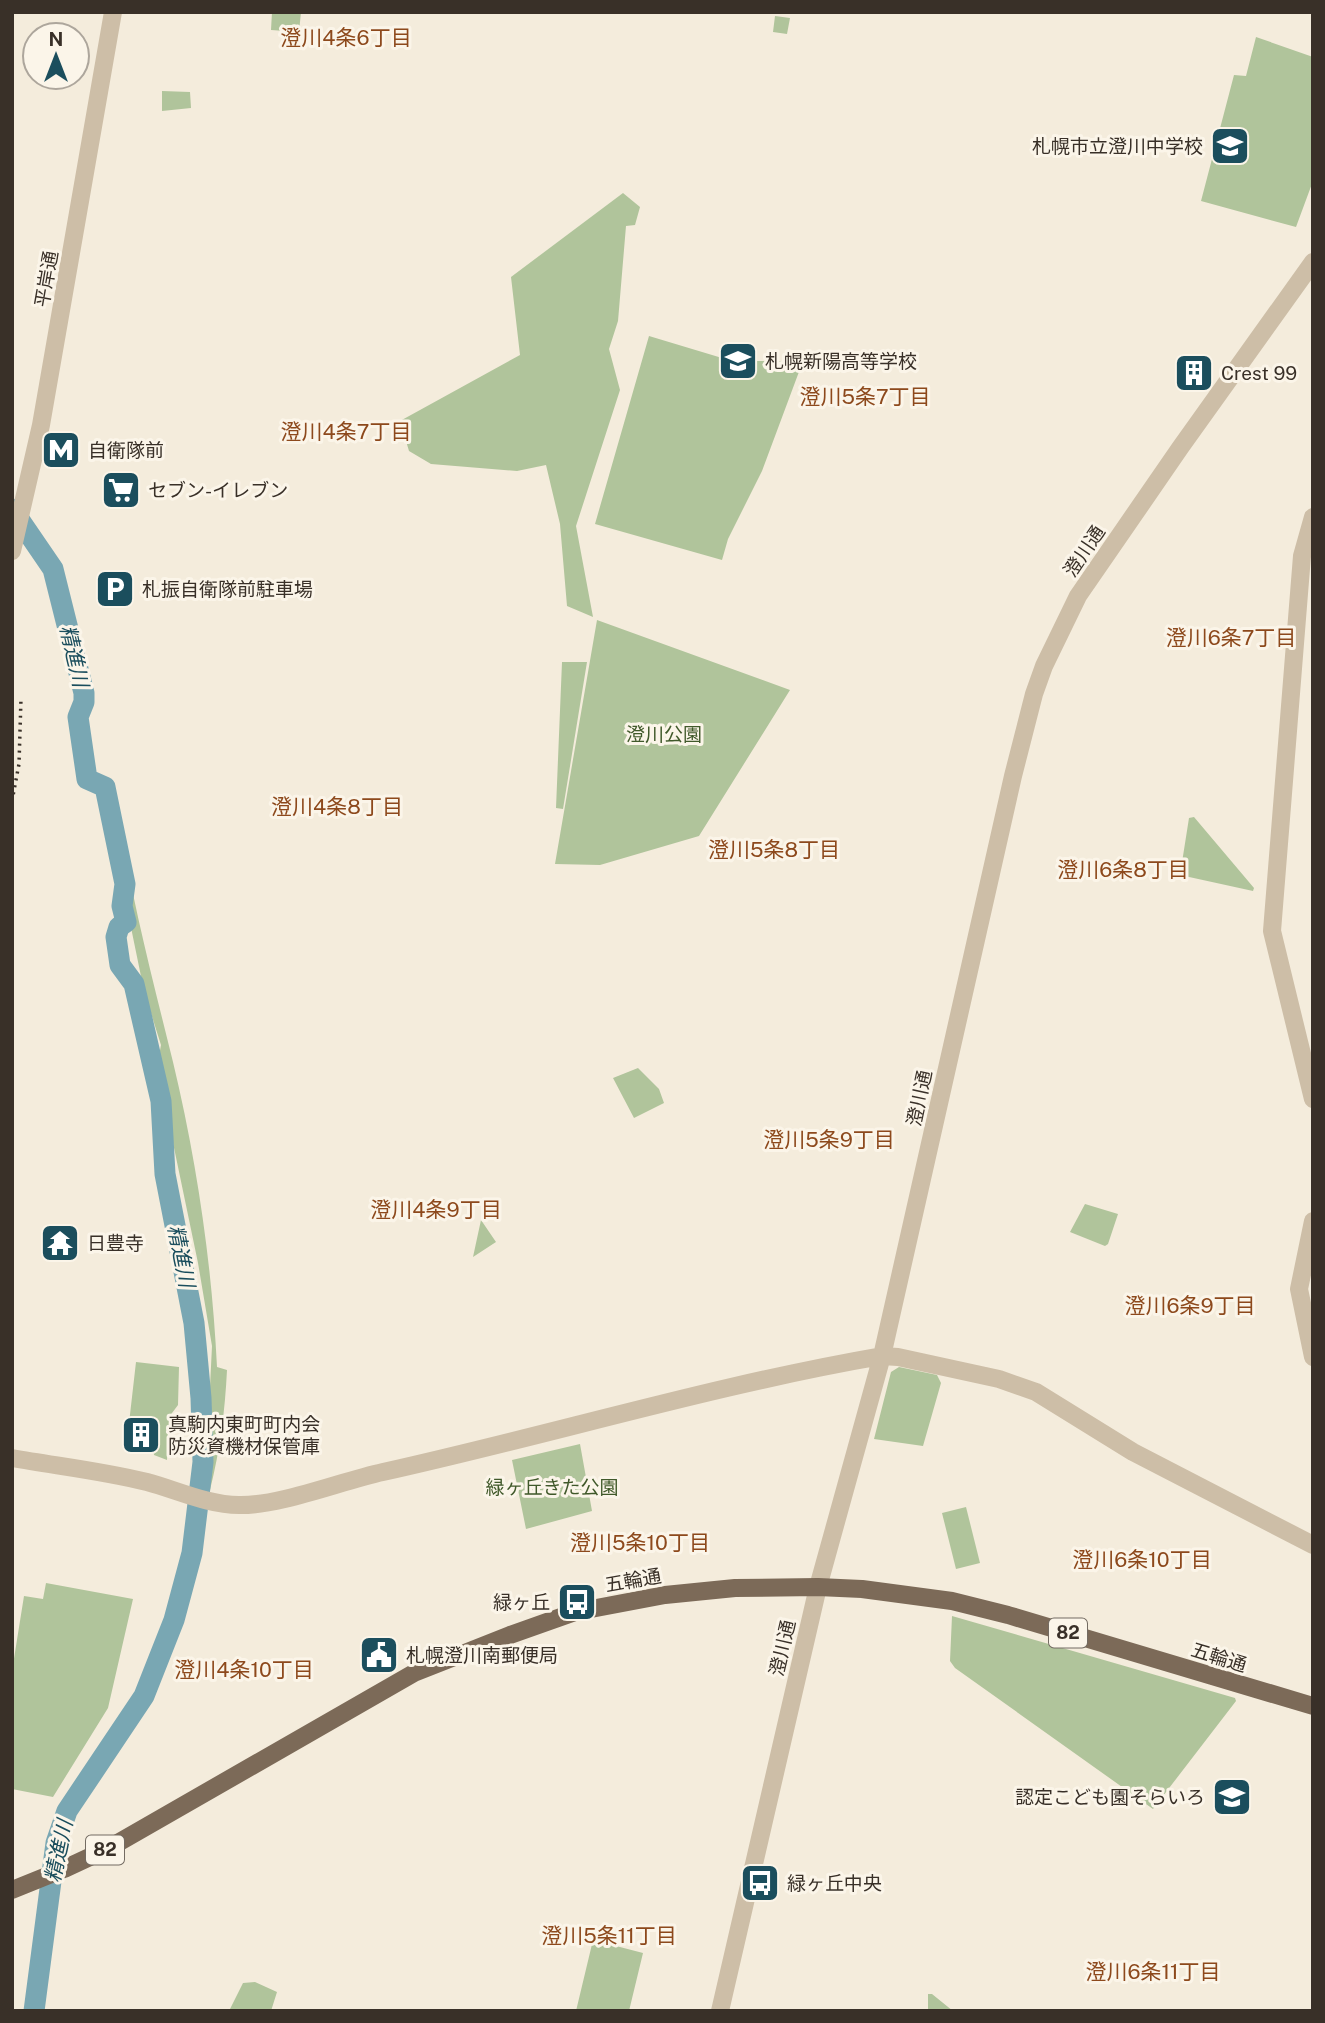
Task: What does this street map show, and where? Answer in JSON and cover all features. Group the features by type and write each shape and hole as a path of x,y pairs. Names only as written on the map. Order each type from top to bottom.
{"main road":[{"name":"五輪通","path":"12,1889 109,1848 414,1673 510,1634 575,1612 665,1595 735,1588 818,1587 862,1589 952,1601 1008,1615 1313,1706"}],"street":[{"name":"平岸通","path":"13,546 45,402 113,12"},
{"name":"澄川通","path":"720,2011 818,1587 882,1356 1034,694 1065,620 1079,596 1174,456 1313,262"},
{"path":"1313,517 1272,932 1313,1099"},
{"path":"1313,1221 1299,1289 1313,1357"},
{"path":"12,1458 123,1477 240,1506 278,1499 783,1374 882,1356 966,1371 1036,1392 1133,1452 1313,1545"}],"green space":[{"path":"272,12 301,12 299,32 271,30"},
{"path":"775,16 790,18 787,34 773,32"},
{"path":"1256,37 1313,57 1313,181 1296,227 1201,201 1234,75 1246,76"},
{"path":"162,91 190,92 191,108 162,111"},
{"path":"623,193 640,207 635,225 626,226 618,321 609,349 620,390 576,526 593,617 567,606 560,524 546,465 517,471 431,464 409,451 400,421 520,355 511,277"},
{"path":"649,336 732,361 803,361 762,471 728,539 722,560 595,524"},
{"name":"澄川公園","path":"597,620 790,690 699,836 600,865 555,864"},
{"path":"562,662 587,662 563,809 556,808"},
{"path":"1194,817 1254,888 1253,891 1180,875 1189,818"},
{"path":"119,818 137,910 182,1100 196,1176 207,1252 217,1367 227,1370 222,1430 210,1490 205,1488 212,1346 198,1263 157,1066 161,1045 144,991 109,820"},
{"path":"638,1068 659,1089 664,1103 634,1118 613,1078"},
{"path":"1085,1204 1118,1214 1105,1246 1070,1232"},
{"path":"481,1220 496,1242 473,1257"},
{"path":"136,1362 179,1367 178,1405 169,1417 167,1460 154,1455 151,1433 128,1432"},
{"path":"899,1367 937,1375 941,1383 923,1446 874,1439 891,1372"},
{"name":"緑ヶ丘きた公園","path":"580,1444 592,1511 526,1529 512,1460"},
{"path":"966,1507 980,1563 956,1569 942,1513"},
{"path":"46,1583 133,1599 108,1708 53,1797 12,1789 12,1671 24,1596 43,1599"},
{"path":"952,1616 1235,1698 1236,1701 1153,1809 955,1668 950,1661"},
{"path":"593,1940 643,1953 629,2011 576,2011"},
{"path":"255,1982 277,1992 271,2011 229,2011 243,1983"},
{"path":"928,1994 932,1994 953,2011 928,2011"}],"waterway":[{"name":"精進川","path":"12,509 53,569 84,693 84,702 78,717 87,779 105,787 125,884 122,906 126,922 119,927 116,937 120,965 134,984 161,1101 165,1174 194,1323 201,1398 203,1462 192,1553 174,1620 144,1696 67,1811 56,1843 34,2011"}],"railway":[{"path":"12,801 19,764 21,698"}],"place":[{"name":"札幌市立澄川中学校","path":"1230,146"},
{"name":"札幌新陽高等学校","path":"738,361"},
{"name":"Crest 99","path":"1194,373"},
{"name":"自衛隊前","path":"61,450"},
{"name":"セブン-イレブン","path":"121,490"},
{"name":"札振自衛隊前駐車場","path":"115,589"},
{"name":"日豊寺","path":"60,1243"},
{"name":"真駒内東町町内会 防災資機材保管庫","path":"141,1435"},
{"name":"緑ヶ丘","path":"577,1602"},
{"name":"札幌澄川南郵便局","path":"379,1655"},
{"name":"認定こども園そらいろ","path":"1232,1797"},
{"name":"緑ヶ丘中央","path":"760,1883"}],"district":[{"name":"澄川4条6丁目","path":"346,38"},
{"name":"澄川5条7丁目","path":"865,397"},
{"name":"澄川4条7丁目","path":"346,432"},
{"name":"澄川6条7丁目","path":"1231,638"},
{"name":"澄川4条8丁目","path":"337,807"},
{"name":"澄川5条8丁目","path":"774,850"},
{"name":"澄川6条8丁目","path":"1123,870"},
{"name":"澄川5条9丁目","path":"829,1140"},
{"name":"澄川4条9丁目","path":"436,1210"},
{"name":"澄川6条9丁目","path":"1190,1306"},
{"name":"澄川5条10丁目","path":"640,1543"},
{"name":"澄川6条10丁目","path":"1142,1560"},
{"name":"澄川4条10丁目","path":"244,1670"},
{"name":"澄川5条11丁目","path":"609,1936"},
{"name":"澄川6条11丁目","path":"1153,1972"}]}
